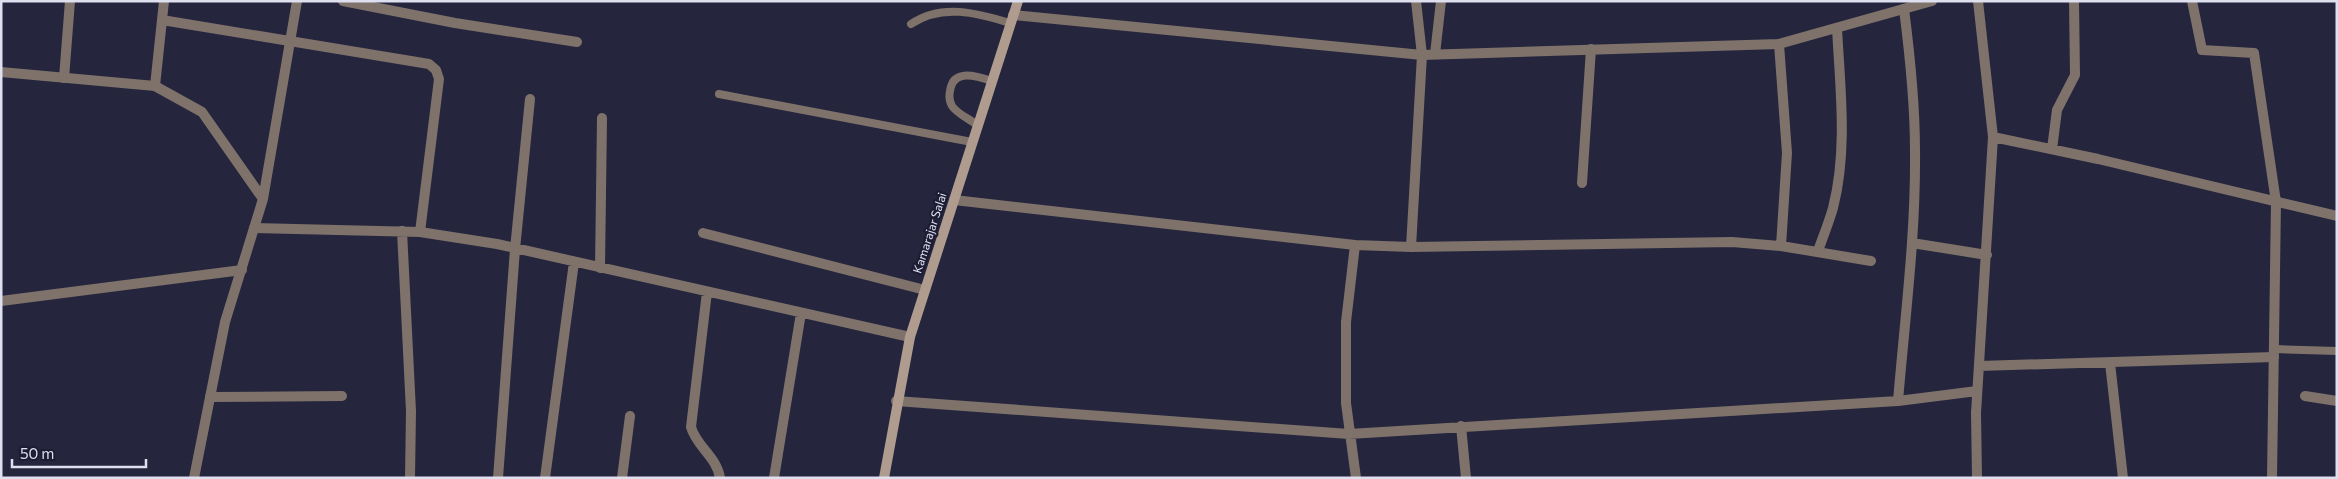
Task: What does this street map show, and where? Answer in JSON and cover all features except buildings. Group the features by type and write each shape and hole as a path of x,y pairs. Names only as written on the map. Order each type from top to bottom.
{"main road":[{"name":"Kamarajar Salai","path":"884,478 896,401 910,337 1018,1"}],"street":[{"path":"64,78 70,1"},
{"path":"155,86 164,1"},
{"path":"194,478 225,322 263,199 297,1"},
{"path":"343,1 455,23 577,42"},
{"path":"1410,247 1422,54 1416,1"},
{"path":"1436,54 1441,1"},
{"path":"1011,19 1436,54 1779,44 1932,1"},
{"path":"1977,478 1977,391 1993,137 1978,1"},
{"path":"2052,149 2057,110 2075,75 2074,1"},
{"path":"2192,1 2202,50 2254,53 2276,202 2272,478"},
{"path":"1898,401 1912,243 1915,150 1912,78 1904,9"},
{"path":"162,20 429,64 436,70 439,79 420,232"},
{"path":"1818,252 1833,207 1839,166 1841,106 1837,28"},
{"path":"1779,44 1788,153 1782,246"},
{"path":"1582,183 1591,49"},
{"path":"1,72 155,86 202,112 263,199"},
{"path":"498,478 515,249 530,99"},
{"path":"600,268 602,118"},
{"path":"1993,137 2052,149 2337,216"},
{"path":"954,200 1355,245 1410,247 1732,242 1782,246 1871,261"},
{"path":"254,228 402,230 420,232 515,249 910,337"},
{"path":"402,230 411,410 410,478"},
{"path":"703,233 925,290"},
{"path":"1912,243 1987,255"},
{"path":"1355,245 1346,322 1346,403 1356,478"},
{"path":"546,478 574,262"},
{"path":"1,300 242,270"},
{"path":"708,292 691,427 693,435 712,458 720,478"},
{"path":"774,478 801,313"},
{"path":"1979,366 2110,363 2274,353"},
{"path":"2110,363 2123,478"},
{"path":"896,401 1349,434 1898,401 1977,391"},
{"path":"210,397 342,396"},
{"path":"2305,396 2337,401"},
{"path":"622,478 630,416"},
{"path":"1461,426 1466,478"}],"lane":[{"path":"911,24 922,16 961,11 1011,19"},
{"path":"977,125 952,106 950,97 951,86 955,79 965,75 992,81"},
{"path":"719,94 972,142"},
{"path":"2274,353 2337,351"}]}
